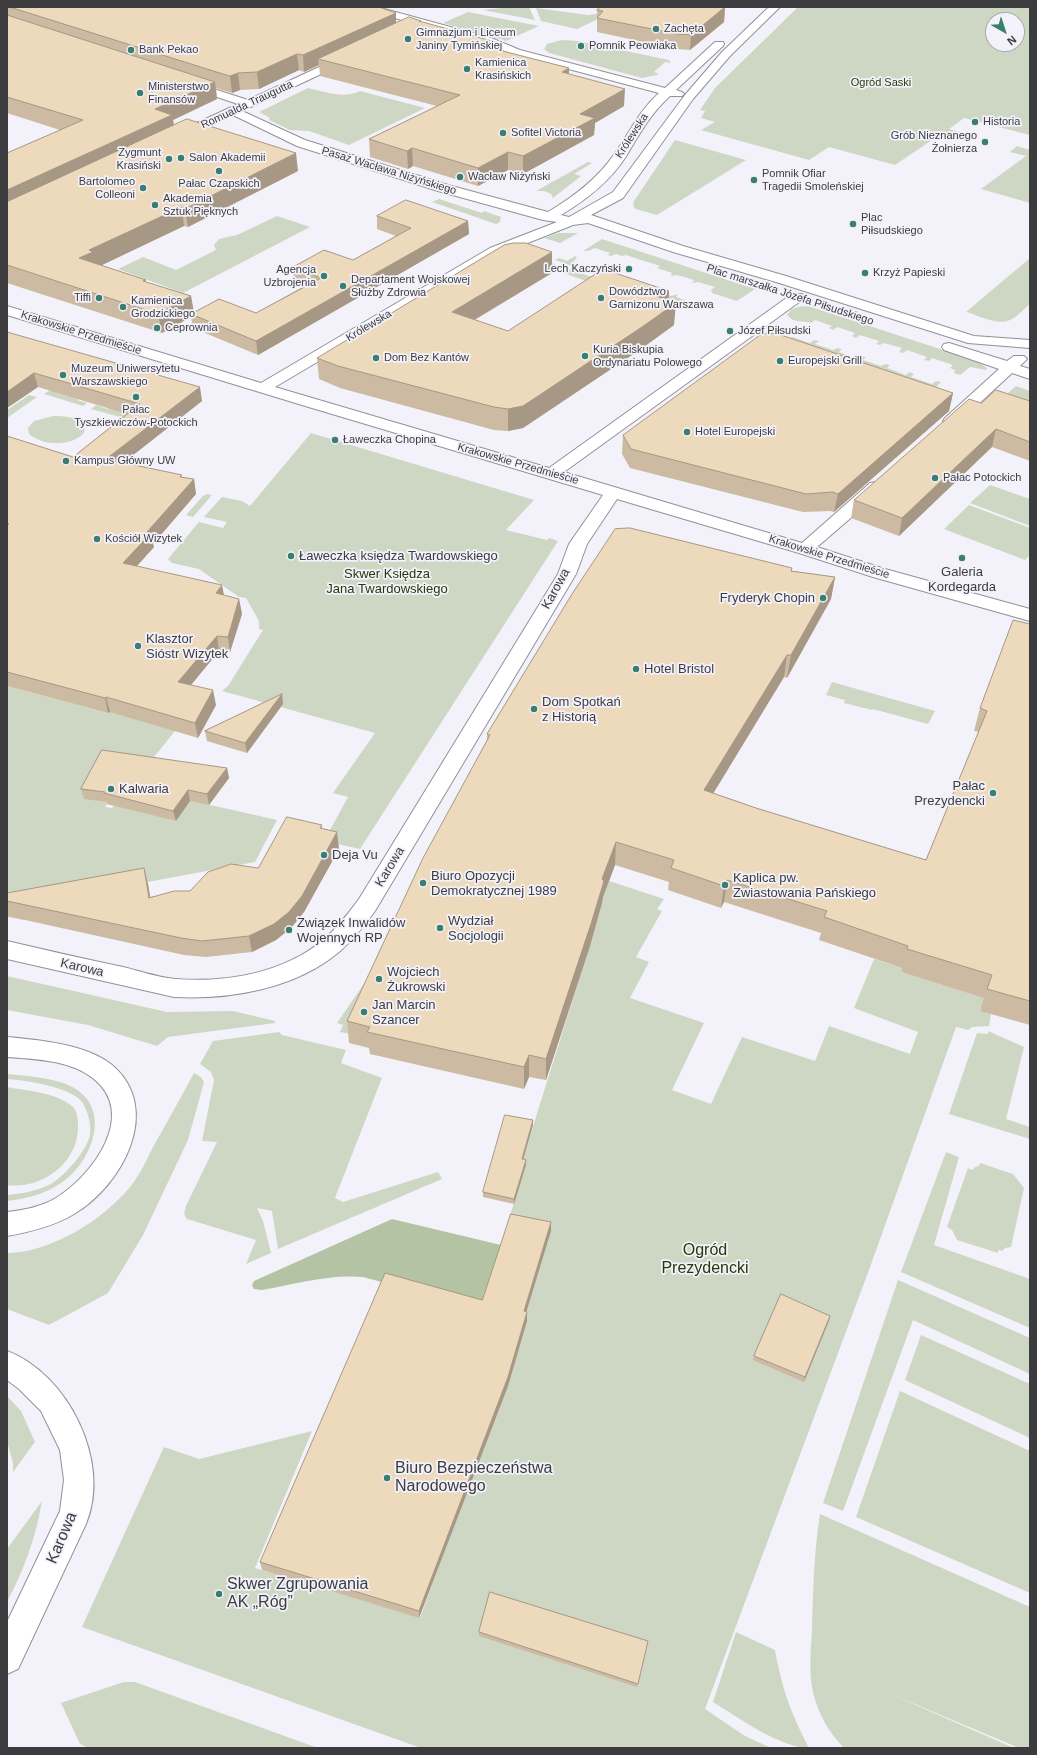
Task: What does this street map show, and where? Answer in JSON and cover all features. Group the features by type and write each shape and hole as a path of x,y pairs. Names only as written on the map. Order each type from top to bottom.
{"street":[{"path":"385,12 400,7"},
{"name":"Królewska","path":"263,388 496,251 571,220 618,195 689,97 726,54 775,7"},
{"path":"352,9 385,12 494,42 516,52 689,97"},
{"path":"366,10 408,28 494,50 516,52"},
{"path":"408,28 422,22"},
{"name":"Królewska","path":"496,251 503,243 515,235 572,203 598,182 619,158 637,126 653,105 727,36"},
{"name":"Romualda Traugutta","path":"164,143 356,54"},
{"path":"181,81 250,104"},
{"name":"Pasaż Wacława Niżyńskiego","path":"233,111 301,143 443,188 549,216 571,220"},
{"path":"618,195 616,213 628,232"},
{"name":"Plac marszałka Józefa Piłsudskiego","path":"571,220 589,219 678,249 745,268 974,340 1030,344"},
{"name":"Plac marszałka Józefa Piłsudskiego","path":"571,220 581,227 1030,374"},
{"path":"551,474 731,346 796,297"},
{"name":"Krakowskie Przedmieście","path":"7,310 263,388 805,549 879,573 1030,615"},
{"path":"939,431 1011,367 1030,344"},
{"path":"805,549 886,478"},
{"name":"Karowa","path":"7,950 174,988 198,990 232,987 261,980 287,971 329,947 346,932 366,905 567,574 578,544 613,492"},
{"path":"7,1047 51,1053 94,1066 108,1076 119,1091 125,1114 124,1126 115,1154 95,1183 81,1196 65,1206 25,1222 7,1224"},
{"name":"Karowa","path":"7,1364 29,1379 51,1402 65,1426 75,1450 79,1480 75,1512 7,1658"}],"green space":[{"path":"529,7 535,20 483,10"},
{"name":"Ogród Saski","path":"798,7 1030,7 1030,135 964,118 949,129 964,133 957,138 941,134 895,165 829,147 809,160 701,130 715,122 701,118 705,111 700,110 715,88"},
{"path":"536,8 588,15 603,13 602,17 577,29 541,21"},
{"path":"468,12 539,26 506,41 443,23"},
{"path":"562,40 578,41 669,60 671,63 665,62 654,72 659,74 642,78 549,53 544,49 547,44"},
{"path":"308,88 341,95 360,91 425,108 349,145 309,131 290,130 269,120 270,118 259,112"},
{"path":"675,140 746,160 657,215 636,209 633,206 634,201"},
{"path":"1017,146 1030,150 1030,203 981,189 1026,156 1010,152"},
{"path":"588,162 592,163 574,174 581,176 553,198 551,194 544,191 536,191"},
{"path":"439,199 482,213 484,211 501,217 500,222 496,224 432,202"},
{"path":"277,216 310,227 183,293 118,269 143,257 176,270 216,250 214,245 219,239 237,235"},
{"path":"558,233 578,233 560,243 544,238"},
{"path":"602,239 755,289 737,301 712,293 711,290 715,287 698,282 692,283 694,280 677,275 671,276 672,273 657,268 660,266 626,255 622,256 616,254 611,256 608,255 610,253 595,248 588,251 583,251"},
{"path":"575,256 577,258 573,262 587,267 594,266 595,267 592,269 606,274 600,276 555,260 559,258 567,261"},
{"path":"1030,258 1030,304 1018,315 1005,322 999,322 966,312"},
{"path":"542,260 595,278 589,282 535,263"},
{"path":"623,284 656,286 657,287 655,290 671,296 678,294 676,297 693,303 699,300 707,301 700,305 703,306 698,309"},
{"path":"802,306 811,307 977,361 987,368 986,370 970,367 960,375 954,373 955,370 950,368 953,365 932,358 929,361 924,360 927,357 907,350 904,353 899,352 902,348 884,343 880,345 876,344 879,341 860,335 856,338 852,336 855,333 837,327 833,330 829,328 832,326 815,320 811,323 793,320 787,315 792,309"},
{"path":"792,337 810,343 814,340 819,341 815,344 833,350 837,348 842,349 839,352 858,359 861,356 866,357 863,360 881,366 885,364 890,365 887,368 906,375 909,372 914,374 911,377 932,384 936,381 941,382 934,389 788,339"},
{"path":"1016,386 1030,391 1030,420 992,407"},
{"path":"55,387 81,396 77,400 87,403 83,406 44,394"},
{"path":"29,395 37,397 7,418 7,410"},
{"path":"96,405 107,409 112,405 137,412 127,419 91,409"},
{"path":"53,416 67,417 79,421 85,427 84,433 78,438 65,443 49,443 29,434 28,428 34,421"},
{"name":"Skwer Księdza Jana Twardowskiego","path":"311,433 534,500 506,530 547,540 549,538 558,541 360,849 324,841 348,797 333,793 375,733 222,691 228,686 263,630 259,629 259,621 246,598 239,597 199,569 172,563 168,559 199,522 223,528 227,522 204,517 222,497 242,501 250,506"},
{"path":"990,485 1030,499 1030,526 970,503"},
{"path":"207,494 212,495 193,517 186,515 203,496"},
{"path":"969,505 1030,528 1030,555 1025,560 944,529"},
{"path":"832,682 935,711 928,724 873,709 844,703 845,700 826,695"},
{"path":"7,686 108,713 126,692 175,731 146,767 105,807 112,808 115,804 176,821 188,800 277,820 255,862 35,903 24,920 7,917"},
{"name":"Ogród Prezydencki","path":"609,881 664,899 657,909 662,911 636,957 649,962 630,998 704,1023 672,1090 711,1104 742,1037 815,1061 829,1026 910,1054 918,1032 854,1008 874,959 902,968 901,972 995,1001 981,1007 980,1010 991,1014 989,1026 972,1027 968,1030 956,1027 869,1270 705,1709 745,1736 771,1748 421,1748 82,1627 164,1447 199,1459 312,1431 255,1568 420,1618 519,1348 527,1321 524,1320 551,1231 508,1222 526,1165 522,1164 602,903 601,902"},
{"path":"370,975 350,1034 340,1032 343,1025 337,1023"},
{"path":"7,976 167,1012 233,1011 275,1021 275,1023 168,1037 157,1046 88,1025 7,1010"},
{"path":"988,1031 1024,1047 1006,1119 1030,1127 1030,1139 949,1114 977,1033 988,1034"},
{"path":"279,1032 282,1035 346,1050 341,1063 382,1078 335,1198 343,1202 438,1172 442,1179 278,1249 272,1211 257,1208 263,1221 271,1253 246,1264 256,1240 187,1219 184,1214 186,1206 217,1142 202,1141 214,1080 211,1072 200,1064 213,1041"},
{"path":"194,1073 201,1077 204,1082 188,1140 143,1235 108,1293 49,1325 7,1309 7,1253 24,1252 58,1241 91,1222 119,1199 134,1182 140,1172"},
{"path":"7,1074 45,1078 73,1087 89,1102 94,1114 95,1127 87,1153 80,1165 71,1175 55,1187 42,1193 7,1201 7,1195 23,1193 49,1185 68,1170 85,1148 90,1134 90,1122 82,1102 68,1092 47,1085 7,1079"},
{"path":"7,1087 42,1093 58,1098 73,1107 77,1115 77,1138 73,1150 66,1161 56,1171 33,1183 7,1185"},
{"path":"946,1152 959,1157 934,1245 1030,1279 1030,1328 901,1272"},
{"path":"980,1163 1013,1174 1024,1188 1011,1247 1005,1248 1002,1251 998,1250 998,1253 957,1240 952,1230 947,1227 968,1168 972,1170 979,1166"},
{"path":"392,1219 501,1245 482,1309 363,1277 350,1276 325,1278 262,1290 254,1289 252,1285 254,1281"},
{"path":"898,1280 1030,1338 1030,1374 913,1320 843,1511 823,1503"},
{"path":"921,1335 1030,1384 1030,1438 905,1380"},
{"path":"900,1391 1030,1451 1030,1593 856,1517"},
{"path":"7,1396 21,1411 35,1442 13,1472 13,1463 7,1441"},
{"path":"42,1501 29,1553 7,1602 7,1549"},
{"path":"820,1514 1030,1607 1030,1748 1019,1748 886,1692 1014,1748 844,1748 839,1743 819,1710 812,1688 810,1671 814,1572"},
{"path":"736,1632 775,1650 788,1700 809,1748 798,1747 786,1743 760,1731 713,1702"},
{"path":"124,1682 135,1682 318,1748 89,1748 80,1744 61,1703"}],"building":[{"path":"10,7 379,7 396,13 303,55 297,54 257,72 238,73 230,76"},
{"path":"601,7 725,7 691,35 677,34 597,18 603,11 597,10"},
{"path":"7,15 215,82 155,109 172,115 7,190 7,153 83,120 7,97"},
{"path":"409,17 503,44 491,48 569,68 562,72 625,89 580,114 595,118 523,156 508,152 478,168 412,148 407,151 369,139 460,95 318,59"},
{"name":"Akademia Sztuk Pięknych","path":"187,119 296,153 185,209 182,207 89,250 93,252 79,258 146,280 143,281 191,296 158,314 7,265 7,202"},
{"path":"406,200 468,221 256,341 191,314 219,299 256,313 321,278 293,267 324,250 353,260 411,228 377,216"},
{"path":"526,243 552,252 452,312 508,331 603,269 669,291 656,296 676,303 523,406 508,409 494,407 338,366 317,358 504,245"},
{"path":"7,332 200,387 106,459 182,475 180,477 194,479 147,532 151,533 123,563 222,585 216,593 239,599 228,637 217,636 178,682 213,690 195,723 106,697 105,698 7,672 7,526 9,524 7,524 7,436 73,457 140,404 34,373 7,392"},
{"path":"769,333 778,334 953,393 838,494 833,492 806,494 631,449 623,435 760,335"},
{"path":"996,390 1030,401 1030,442 996,429 902,518 854,500 969,399 981,403"},
{"path":"630,528 792,568 791,571 835,577 791,655 787,655 704,790 756,808 926,860 987,711 980,708 1013,620 1030,624 1030,1001 987,989 992,975 907,949 908,946 824,917 827,911 727,880 724,886 671,868 674,860 616,842 602,879 604,881 591,924 546,1059 529,1055 524,1067 367,1032 370,1027 347,1021 423,858 490,735 487,734 572,594 615,529"},
{"path":"282,694 245,743 205,731"},
{"path":"102,750 227,768 207,794 188,790 173,811 104,793 105,792 81,789"},
{"path":"287,817 322,825 320,828 337,832 302,896 289,912 274,924 249,936 202,941 181,938 7,901 7,893 144,868 149,898 174,891 190,891 208,872 231,864 258,868"},
{"path":"505,1115 533,1120 522,1159 526,1160 514,1199 483,1192"},
{"name":"Biuro Bezpieczeństwa Narodowego","path":"511,1214 551,1222 524,1311 527,1312 508,1377 419,1611 260,1562 385,1273 482,1300"},
{"path":"781,1294 830,1316 805,1377 754,1356"},
{"path":"490,1592 648,1641 638,1684 479,1632"}],"place":[{"name":"Zachęta","path":"656,29"},
{"name":"Gimnazjum i Liceum Janiny Tymińskiej","path":"408,39"},
{"name":"Pomnik Peowiaka","path":"581,46"},
{"name":"Bank Pekao","path":"131,50"},
{"name":"Kamienica Krasińskich","path":"467,69"},
{"name":"Ministerstwo Finansów","path":"140,93"},
{"name":"Historia","path":"975,122"},
{"name":"Sofitel Victoria","path":"503,133"},
{"name":"Grób Nieznanego Żołnierza","path":"985,142"},
{"name":"Salon Akademii","path":"181,158"},
{"name":"Zygmunt Krasiński","path":"169,159"},
{"name":"Pałac Czapskich","path":"219,171"},
{"name":"Wacław Niżyński","path":"460,177"},
{"name":"Pomnik Ofiar Tragedii Smoleńskiej","path":"754,180"},
{"name":"Bartolomeo Colleoni","path":"143,188"},
{"name":"Akademia Sztuk Pięknych","path":"155,205"},
{"name":"Plac Piłsudskiego","path":"853,224"},
{"name":"Lech Kaczyński","path":"629,269"},
{"name":"Krzyż Papieski","path":"865,273"},
{"name":"Agencja Uzbrojenia","path":"324,276"},
{"name":"Departament Wojskowej Służby Zdrowia","path":"343,286"},
{"name":"Tiffi","path":"99,298"},
{"name":"Dowództwo Garnizonu Warszawa","path":"601,298"},
{"name":"Kamienica Grodzickiego","path":"123,307"},
{"name":"Ceprownia","path":"157,328"},
{"name":"Józef Piłsudski","path":"730,331"},
{"name":"Kuria Biskupia Ordynariatu Polowego","path":"585,356"},
{"name":"Dom Bez Kantów","path":"376,358"},
{"name":"Europejski Grill","path":"780,361"},
{"name":"Muzeum Uniwersytetu Warszawskiego","path":"63,375"},
{"name":"Pałac Tyszkiewiczów-Potockich","path":"136,397"},
{"name":"Hotel Europejski","path":"687,432"},
{"name":"Ławeczka Chopina","path":"335,440"},
{"name":"Kampus Główny UW","path":"66,461"},
{"name":"Pałac Potockich","path":"935,478"},
{"name":"Kościół Wizytek","path":"97,539"},
{"name":"Ławeczka księdza Twardowskiego","path":"291,556"},
{"name":"Galeria Kordegarda","path":"962,558"},
{"name":"Fryderyk Chopin","path":"823,598"},
{"name":"Klasztor Sióstr Wizytek","path":"138,646"},
{"name":"Hotel Bristol","path":"636,669"},
{"name":"Dom Spotkań z Historią","path":"534,709"},
{"name":"Kalwaria","path":"111,789"},
{"name":"Pałac Prezydencki","path":"993,793"},
{"name":"Deja Vu","path":"324,855"},
{"name":"Biuro Opozycji Demokratycznej 1989","path":"423,883"},
{"name":"Kaplica pw. Zwiastowania Pańskiego","path":"725,885"},
{"name":"Wydział Socjologii","path":"440,928"},
{"name":"Związek Inwalidów Wojennych RP","path":"289,930"},
{"name":"Wojciech Żukrowski","path":"379,979"},
{"name":"Jan Marcin Szancer","path":"364,1012"},
{"name":"Biuro Bezpieczeństwa Narodowego","path":"387,1478"},
{"name":"Skwer Zgrupowania AK „Róg”","path":"219,1594"}]}
